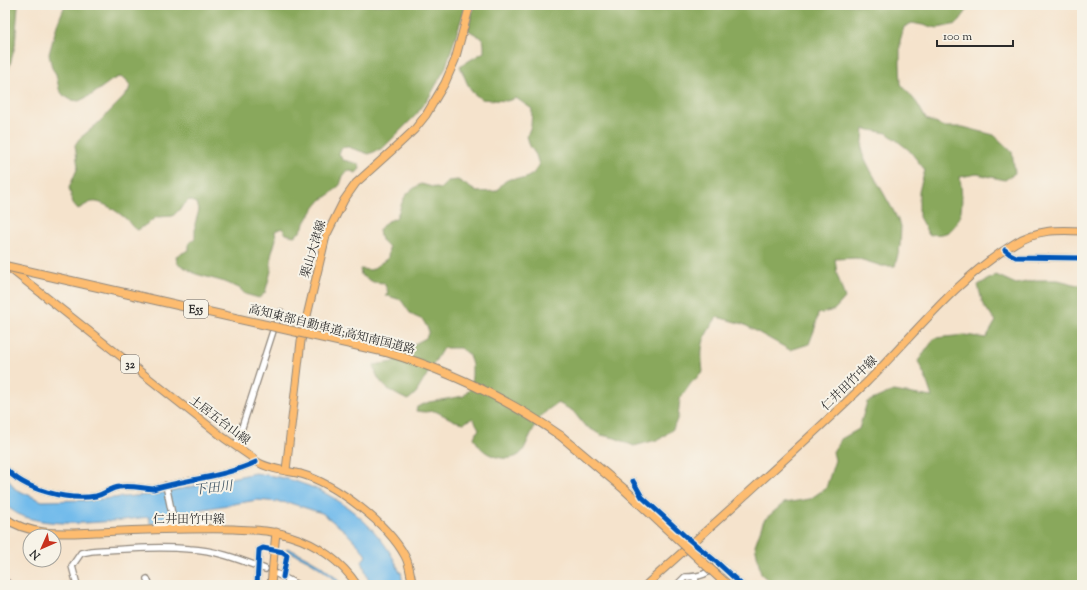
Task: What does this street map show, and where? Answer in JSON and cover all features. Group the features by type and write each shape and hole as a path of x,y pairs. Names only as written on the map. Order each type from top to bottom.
{"highway":[{"name":"高知東部自動車道;高知南国道路","path":"5,265 386,352 439,369 472,383 515,406 561,436 624,489 728,585"}],"main road":[{"name":"栗山大津線","path":"286,470 301,341 326,236 344,200 356,183 403,141 426,115 445,83 456,60 470,5"},
{"name":"仁井田竹中線","path":"646,585 866,382 954,290 978,269 1016,242 1032,234 1054,230 1082,231"},
{"name":"土居五台山線","path":"5,265 256,462 265,466 309,476 362,508 379,523 397,543 407,561 413,585"},
{"name":"仁井田竹中線","path":"5,518 10,522 24,527 57,534 205,528 276,532 297,538 328,555 348,572 357,585"},
{"path":"271,585 276,532"}],"street":[{"path":"1005,250 1016,257 1082,258"},
{"path":"236,446 273,331 281,312"},
{"path":"5,468 20,481 39,489 76,497 99,495 110,489 118,487 132,486 153,489 230,472 256,462"},
{"path":"633,481 642,497 742,585"},
{"path":"166,486 174,523"},
{"path":"152,530 160,525 196,522 202,524 205,528"},
{"path":"77,585 72,566 81,553 91,551 156,548 191,549 225,555 265,569"},
{"path":"257,585 260,550 263,548"},
{"path":"283,552 287,555 283,577"},
{"path":"677,585 685,577 704,575 719,564"},
{"path":"277,574 298,585"},
{"path":"695,577 696,585"},
{"path":"147,579 150,585"},
{"path":"5,581 10,585"}],"green space":[{"path":"5,5 18,5 15,46 9,68 5,74"},
{"path":"65,5 466,5 445,69 430,96 416,115 383,148 369,154 348,147 341,148 339,154 343,160 359,164 360,169 356,173 348,170 343,176 340,185 328,196 322,199 312,211 300,232 294,236 286,234 282,228 275,231 276,239 271,256 271,271 265,293 259,298 245,294 239,288 225,282 196,274 177,263 176,256 189,250 189,243 195,238 195,224 199,210 197,203 189,200 173,216 157,217 138,230 133,228 122,216 105,205 92,202 78,209 73,203 69,188 78,167 75,145 79,139 96,125 123,98 128,92 130,86 126,79 119,77 112,80 93,94 79,101 71,100 63,95 59,89 56,74 52,68 49,54 57,25"},
{"path":"474,5 971,5 957,24 938,28 912,23 904,27 900,41 901,84 917,103 926,119 944,127 963,127 994,135 1012,152 1015,173 1005,180 977,174 960,177 962,207 958,221 954,227 946,233 929,235 919,217 919,191 925,170 909,150 887,133 864,129 862,153 901,226 900,246 895,266 882,266 856,258 835,259 837,274 845,298 834,310 818,314 809,344 790,350 743,324 717,317 708,331 703,343 703,372 691,383 680,399 678,417 673,429 660,439 634,446 615,438 601,435 584,425 573,411 558,403 540,418 522,452 508,458 497,457 487,453 477,443 474,437 479,429 473,418 464,423 455,421 435,411 416,411 417,407 429,402 464,396 471,387 472,365 469,355 460,348 443,348 416,393 408,400 391,391 381,383 375,372 374,365 393,362 403,350 426,338 429,331 423,320 410,313 401,300 385,295 388,292 384,283 373,282 361,275 360,269 371,270 388,258 389,247 381,240 379,230 386,222 396,218 404,198 414,188 421,184 440,189 448,181 458,180 477,192 497,191 505,181 515,178 524,179 533,174 539,165 527,136 531,126 532,109 516,98 507,101 481,99 472,92 460,66 484,52 483,39 468,30"},
{"path":"996,275 1016,284 1037,280 1058,280 1078,285 1082,284 1082,585 774,585 761,574 755,545 764,520 784,503 810,499 826,488 835,460 833,452 841,439 859,429 867,402 893,391 932,397 918,361 935,338 965,335 986,338 996,321 983,305 978,285"}],"water":[{"name":"下田川","path":"255,473 303,484 333,497 347,507 361,518 384,544 400,573 401,572 403,585 370,585 362,561 366,556 361,548 345,531 322,513 290,503 257,500 198,510 198,515 150,524 149,517 82,523 47,522 18,514 5,505 5,474 15,489 42,501 91,500 157,494"},
{"path":"287,548 317,563 342,585 339,585 327,573 314,564 285,550"}],"tunnel":[{"path":"263,548 283,552"}],"cycle path":[{"path":"1005,250 1016,257 1082,258"},
{"path":"5,468 13,476 35,488 60,495 85,497 96,496 123,486 153,489 231,471 256,462"},
{"path":"633,481 642,497 742,585"},
{"path":"257,585 259,550 263,548 283,552 287,555 283,577"}]}
